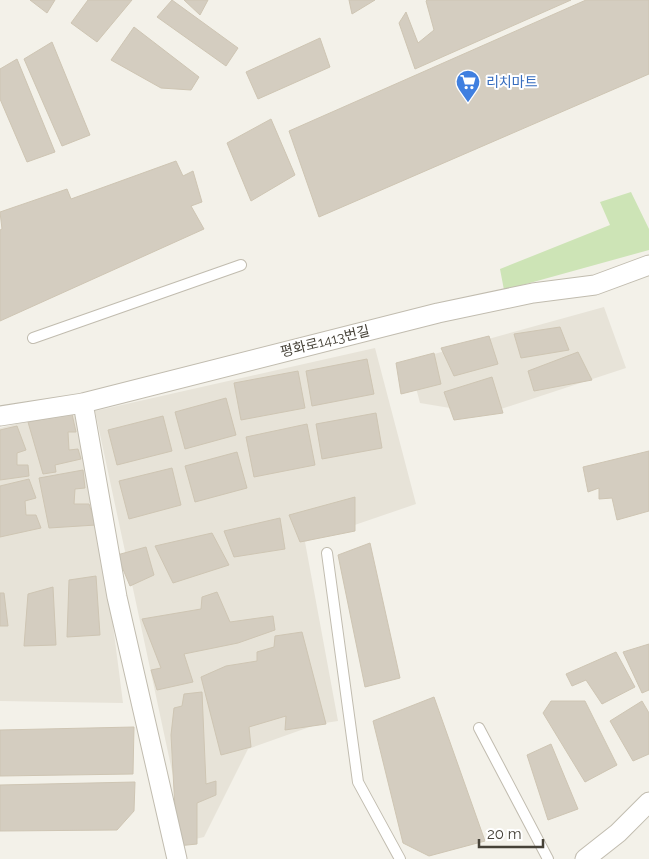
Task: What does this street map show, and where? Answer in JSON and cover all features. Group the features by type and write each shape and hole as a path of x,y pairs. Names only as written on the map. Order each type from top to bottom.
{"street":[{"name":"평화로1413번길","path":"0,416 83,403 438,313 533,293 595,285 649,265"},
{"path":"83,403 118,597 177,859"},
{"path":"585,859 618,833 649,802"}],"lane":[{"path":"33,338 241,265"},
{"path":"327,553 358,782 400,859"},
{"path":"480,728 548,859"}],"shaded area":[{"path":"604,307 626,368 486,414 420,403 409,361"},
{"path":"375,348 416,504 305,542 338,721 318,724 248,749 204,837 187,841 95,411"},
{"path":"78,409 101,532 123,703 0,701 0,428"}],"green space":[{"path":"631,192 649,229 649,250 504,290 500,269 610,225 600,202"}],"building":[{"path":"30,0 55,0 47,13"},
{"path":"88,0 132,0 97,42 71,23"},
{"path":"172,0 238,48 226,66 157,17"},
{"path":"184,0 208,0 200,15"},
{"path":"349,0 375,0 352,14"},
{"path":"427,0 571,0 415,69 399,23 406,12 418,43 434,30"},
{"name":"리치마트","path":"586,0 649,0 649,74 319,217 289,131"},
{"path":"134,27 199,77 191,90 161,88 111,60"},
{"path":"320,38 330,67 258,99 246,72"},
{"path":"52,42 90,135 62,146 24,59"},
{"path":"17,59 55,152 27,162 0,99 0,69"},
{"path":"271,119 295,175 251,201 227,143"},
{"path":"176,161 183,176 193,171 202,202 191,206 204,229 0,321 0,230 2,229 0,212 67,189 71,199"},
{"path":"560,327 569,350 521,358 514,334"},
{"path":"489,336 498,364 454,376 441,348"},
{"path":"578,352 592,380 534,391 528,371"},
{"path":"434,353 441,384 401,394 396,363"},
{"path":"367,359 374,394 312,406 306,371"},
{"path":"298,371 305,408 241,420 234,383"},
{"path":"492,377 503,413 454,420 444,392"},
{"path":"226,398 236,435 185,449 175,412"},
{"path":"376,413 382,448 322,459 316,424"},
{"path":"72,414 76,432 68,432 69,450 78,449 81,459 55,465 56,472 43,474 28,422"},
{"path":"163,416 172,451 117,465 108,430"},
{"path":"307,424 315,465 254,477 246,437"},
{"path":"17,426 26,450 17,453 17,465 28,465 29,476 0,480 0,430"},
{"path":"649,451 649,511 617,520 612,498 599,499 599,488 588,492 583,467"},
{"path":"237,452 247,488 195,502 185,466"},
{"path":"172,468 181,505 129,519 119,481"},
{"path":"83,470 85,488 75,489 74,504 89,504 96,525 49,528 39,478"},
{"path":"29,479 36,498 25,501 26,515 36,515 41,528 0,537 0,486"},
{"path":"355,497 355,531 300,542 289,515"},
{"path":"280,518 285,549 234,557 224,531"},
{"path":"212,533 229,565 173,583 155,546"},
{"path":"370,543 400,678 365,687 338,555"},
{"path":"146,547 154,575 130,586 117,555"},
{"path":"96,576 100,635 67,637 69,580"},
{"path":"53,587 56,645 24,646 28,594"},
{"path":"217,592 230,622 273,616 275,630 238,643 184,654 193,682 157,690 151,670 161,668 142,619 201,609 202,597"},
{"path":"0,593 4,593 8,626 0,626"},
{"path":"302,632 326,724 285,730 286,716 249,727 251,747 221,755 201,677 226,666 257,661 257,652 274,647 275,636"},
{"path":"649,644 649,690 642,693 623,652"},
{"path":"616,652 635,687 602,704 586,680 572,686 566,674"},
{"path":"202,692 206,784 216,781 216,795 197,803 197,844 177,846 171,735 174,708 182,706 184,694"},
{"path":"434,697 485,841 429,856 403,843 373,721"},
{"path":"551,701 585,701 617,765 585,782 543,713"},
{"path":"642,701 649,713 649,754 633,761 610,721"},
{"path":"134,727 133,774 0,776 0,730"},
{"path":"551,744 578,809 548,820 527,755"},
{"path":"135,782 134,811 117,830 0,831 0,785"}],"place":[{"name":"리치마트","path":"468,103"}]}
